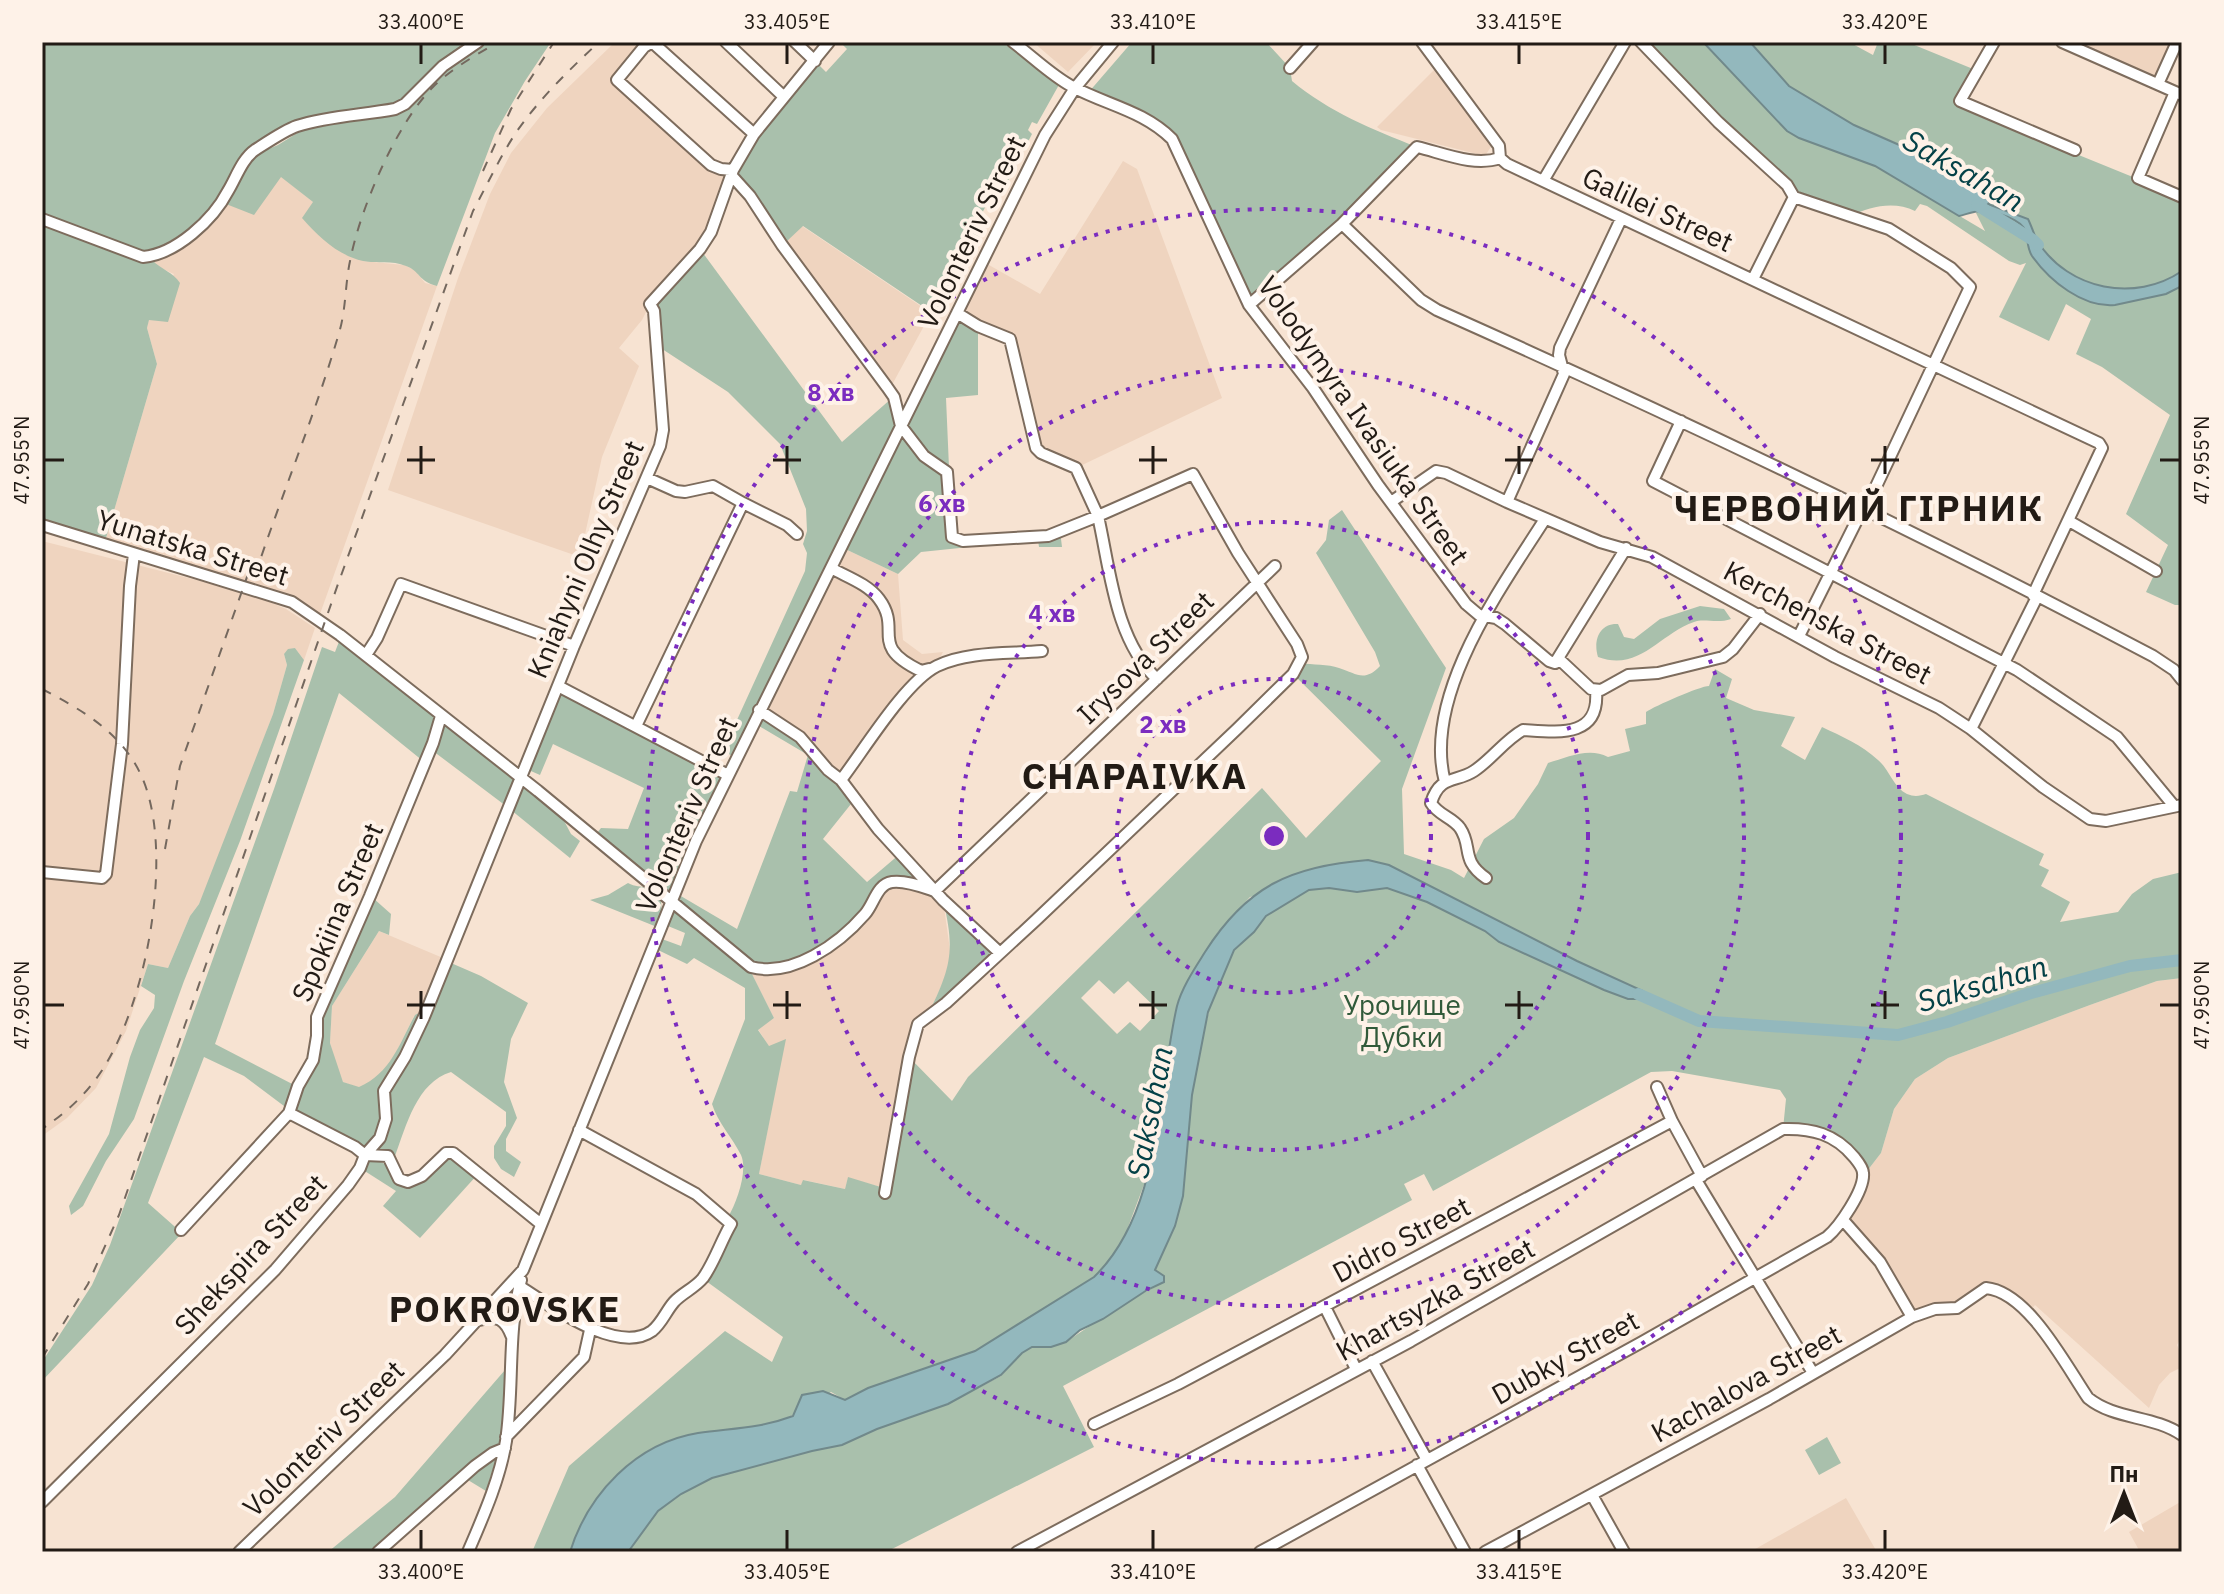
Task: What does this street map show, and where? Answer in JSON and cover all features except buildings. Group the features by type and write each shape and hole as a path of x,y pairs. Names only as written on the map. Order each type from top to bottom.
{"street":[{"path":"42,219 143,257 152,256 188,237 209,217 253,152 301,124 395,109 405,104 443,66 478,42"},
{"path":"754,134 652,42 644,47 617,80 711,165 733,173 750,196 782,245 894,397 901,426 924,456 947,472 951,533 955,540 1048,536 1193,474 1301,651 1300,663 1293,674 1000,953 946,1003 918,1024 909,1057 885,1193"},
{"path":"726,42 783,96"},
{"path":"795,42 815,61"},
{"path":"733,173 754,134 829,42"},
{"name":"Volodymyra Ivasiuka Street","path":"1013,42 1075,88 1137,113 1157,124 1172,139 1249,305 1313,388 1466,604 1483,617 1496,618 1505,624 1549,661 1555,663 1560,660 1596,691"},
{"name":"Volonteriv Street","path":"239,1552 477,1321 523,1270 671,900 759,710 1045,135 1075,88 1113,42"},
{"path":"1290,68 1313,42"},
{"path":"1249,305 1342,224 1417,147 1472,160 1500,158 1499,146 1422,42"},
{"name":"Galilei Street","path":"1543,181 1625,42"},
{"path":"1641,42 1718,122 1787,185 1794,197 1889,229 1951,268 1970,287 1872,495 1799,636"},
{"path":"1994,42 1960,101 2075,150"},
{"path":"2062,42 2178,93 2138,178 2182,197"},
{"path":"2158,84 2177,42"},
{"name":"Galilei Street","path":"1500,158 1621,219 2099,443 2102,448 2069,521"},
{"name":"Kniahyni Olhy Street","path":"520,779 660,446 663,430 654,311 650,304 700,249 711,232 733,173"},
{"name":"Galilei Street","path":"1753,279 1794,197"},
{"path":"1507,502 1564,374 1560,348 1621,219"},
{"path":"1342,224 1421,300 1437,310 1681,421 1862,510 2153,656 2174,670 2182,680"},
{"path":"957,313 978,326 1010,339 1036,448 1076,468 1098,516 1118,608 1129,639 1135,652 1157,679"},
{"path":"1681,421 1653,481 2005,664 2063,699 2117,737 2178,806"},
{"name":"Kerchenska Street","path":"1391,502 1436,471 1446,473 1600,542 1652,557 1835,657 1939,708 2090,819 2106,821 2178,806"},
{"path":"647,478 676,491 713,486 787,525 797,534"},
{"path":"636,726 743,503"},
{"path":"1445,782 1441,761 1445,710 1450,692 1483,617 1545,519"},
{"path":"1971,729 2005,664 2069,521 2156,571"},
{"name":"Yunatska Street","path":"42,525 292,602 366,655 671,900"},
{"path":"1560,660 1626,548"},
{"path":"42,872 102,878 106,874 122,744 134,554"},
{"name":"Irysova Street","path":"935,891 1275,566"},
{"path":"831,568 870,589 886,616 888,640 894,654 921,671 963,658 1042,651"},
{"path":"366,655 401,584 574,646"},
{"path":"1486,878 1470,862 1460,828 1431,803 1445,782 1472,772 1523,730 1569,731 1586,722 1595,712 1596,691 1628,675 1658,673 1723,657 1760,614"},
{"path":"841,780 905,694 935,667"},
{"path":"558,686 728,775"},
{"path":"759,710 800,737 828,770 841,780 878,829 935,891 1000,953"},
{"name":"Spokiina Street","path":"181,1230 289,1113 298,1086 313,1060 317,1017 376,882 441,716"},
{"name":"Shekspira Street","path":"42,1502 275,1270 348,1185 365,1155 380,1138 386,1119 384,1091 424,1017 520,779"},
{"path":"671,900 751,967 772,971 807,958 841,936 867,913 880,889 904,873 907,859"},
{"path":"893,881 935,891"},
{"path":"1657,1087 1699,1178 1755,1279 1813,1373"},
{"path":"289,1113 365,1155 388,1156 399,1179 408,1182 422,1176 446,1153 453,1153 541,1224"},
{"name":"Didro Street","path":"1094,1424 1325,1307 1672,1121"},
{"name":"Khartsyzka Street","path":"1017,1552 1411,1341 1783,1129 1815,1130 1838,1141 1853,1155 1864,1175"},
{"path":"519,1286 590,1330 628,1336 651,1332 674,1302 702,1279 731,1224 696,1194 579,1130"},
{"name":"Dubky Street","path":"1260,1552 1827,1237 1843,1220 1864,1175"},
{"path":"1843,1220 1880,1262 1912,1317"},
{"path":"468,1552 492,1492 506,1442 513,1340 523,1270"},
{"name":"Kachalova Street","path":"1485,1552 1912,1317 1935,1309 1957,1308 1986,1288 2006,1293 2029,1312 2096,1405 2160,1423 2182,1435"},
{"path":"1325,1307 1356,1369"},
{"path":"477,1321 492,1317 500,1319 508,1325 513,1340"},
{"path":"378,1552 506,1442 584,1357 590,1330"},
{"path":"1372,1361 1465,1552"},
{"path":"1592,1495 1624,1552"}],"shaded area":[{"path":"615,42 639,42 642,45 615,78 711,168 729,173 711,232 650,304 642,320 619,348 639,366 602,457 580,557 388,490 458,278 490,194 511,153 547,108"},
{"path":"1033,42 1097,42 1068,72"},
{"path":"2062,42 2177,42 2158,84"},
{"path":"1437,67 1492,145 1485,156 1377,127"},
{"path":"1123,161 1137,169 1222,398 1076,468 1041,453 1012,344 957,314 982,261 1040,294"},
{"path":"281,176 313,202 363,261 404,265 415,270 425,283 437,286 320,614 301,600 285,594 106,538 157,364 147,328 149,319 174,274 158,267 152,260 190,241 226,204"},
{"path":"802,226 931,313 893,383 785,243"},
{"path":"42,541 252,594 286,609 315,628 304,660 295,648 284,654 287,665 273,714 219,858 168,968 148,964 126,1031 96,1088 67,1118 42,1136"},
{"path":"841,547 898,574 903,640 922,654 943,652 935,667 923,676 841,780 759,710"},
{"path":"885,884 919,886 943,900 950,966 927,1017 918,1024 884,1188 848,1178 845,1189 804,1180 801,1185 759,1174 785,1040 769,1047 758,1029 774,1018 751,972"},
{"path":"379,931 443,958 422,1011 414,1016 389,1067 374,1081 359,1088 343,1082 337,1067 330,1043 332,1006"},
{"path":"2182,978 2182,1335 2177,1345 2182,1356 2182,1367 2170,1373 2159,1385 2149,1408 2035,1305 2029,1312 1996,1289 1912,1317 1893,1283 1843,1220 1864,1175 1881,1153 1894,1109 1915,1079 1948,1058 2157,981"},
{"path":"1846,1498 1877,1552 1750,1552"},
{"path":"2182,1501 2182,1552 2140,1552 2129,1532"}],"green space":[{"path":"42,42 471,42 441,61 403,99 388,106 300,120 250,148 243,154 220,197 206,212 184,233 151,252 142,253 42,215"},
{"path":"483,42 551,42 495,133 437,286 406,266 363,261 337,250 302,218 313,202 281,177 254,215 226,204 254,155 302,130 393,114 445,69"},
{"path":"840,42 1007,42 1060,83 1037,124 1032,122 1028,130 1032,134 1001,195 993,192 977,223 984,227 937,320 931,317 931,312 803,226 785,243 735,175 756,136 816,62 826,72 847,49"},
{"path":"1132,42 1266,42 1290,68 1292,81 1306,92 1352,119 1417,147 1249,305 1172,139 1088,93"},
{"path":"1641,42 1703,42 1787,131 1875,166 1985,231 1976,213 1993,198 1929,157 1854,125 1789,86 1750,42 1849,42 1873,55 1878,42 1907,42 1978,71 1958,106 2182,197 2182,605 2146,592 2168,545 2126,514 2170,415 2102,367 2076,354 2091,319 2066,304 2049,341 1999,317 2026,263 2020,265 2009,261 1927,206 1920,204 1915,211 1899,206 1883,206 1851,216 1800,198"},
{"path":"42,223 143,261 152,260 180,283 168,322 149,320 147,328 157,364 106,538 42,519"},
{"path":"700,249 842,442 892,398 900,424 957,313 978,326 978,395 946,398 952,537 1060,531 1062,547 1039,547 1038,540 921,552 898,574 841,547 759,710 782,724 855,799 823,839 867,882 901,853 935,891 894,881 841,936 789,966 751,967 593,838 601,828 628,829 644,788 553,744 540,775 524,768 558,686 728,775 674,892 737,929 790,791 797,792 808,755 754,723 734,758 726,744 805,571 807,553 803,544 807,531 806,509 780,444 728,392 656,345 650,304"},
{"name":"Урочище Дубки","path":"1342,510 1446,668 1402,789 1404,854 1451,870 1464,878 1484,839 1514,818 1538,784 1548,763 1578,754 1593,753 1608,757 1630,751 1625,729 1646,724 1646,712 1651,709 1709,686 1715,669 1732,679 1726,698 1754,710 1795,717 1781,746 1805,760 1822,727 1872,755 1907,794 1926,794 2044,854 2039,865 2049,870 2041,886 2070,902 2060,922 2118,912 2132,894 2153,879 2182,872 2182,978 2157,981 1948,1058 1915,1079 1894,1109 1881,1153 1864,1175 1838,1141 1783,1129 1786,1099 1780,1090 1672,1071 1651,1072 1433,1191 1424,1174 1404,1184 1412,1200 1063,1386 1094,1447 886,1552 628,1552 658,1511 681,1494 712,1478 842,1445 948,1404 1001,1376 1022,1353 1032,1347 1051,1347 1066,1342 1119,1306 1164,1282 1155,1271 1175,1226 1183,1196 1186,1138 1196,1064 1212,999 1234,934 1281,898 1389,865 1250,897 1218,932 1189,979 1178,1004 1167,1078 1145,1182 1124,1238 1111,1261 1094,1277 975,1351 868,1388 845,1400 831,1392 792,1416 766,1426 698,1433 654,1447 635,1459 602,1491 589,1510 570,1552 532,1552 569,1466 725,1331 772,1362 783,1337 706,1281 736,1228 728,1217 740,1186 743,1162 712,1104 745,1019 745,988 694,958 687,964 658,950 662,939 681,946 685,933 668,926 674,911 678,910 751,972 774,1018 758,1030 769,1046 786,1039 759,1174 801,1185 803,1180 845,1189 848,1177 884,1188 909,1057 952,1101 968,1077 1262,788 1306,838 1381,761 1293,674 1300,663 1335,667 1360,675 1369,674 1380,666 1375,652 1316,553 1326,540 1329,520","holes":["1099,980 1114,994 1128,981 1159,1011 1140,1031 1130,1022 1117,1034 1081,998"]},
{"path":"1700,606 1724,609 1731,619 1694,622 1649,650 1626,660 1598,657 1597,639 1606,626 1618,624 1624,637 1634,639 1660,619"},
{"path":"340,639 438,717 423,761 339,693 215,1044 300,1088 320,1018 340,979 373,898 391,914 389,935 379,931 332,1006 330,1043 343,1082 359,1087 387,1066 415,1015 422,1011 451,963 481,976 528,1003 511,1039 504,1082 517,1118 506,1139 506,1151 521,1162 514,1177 501,1169 494,1158 494,1146 506,1126 506,1112 451,1072 439,1077 421,1095 395,1156 365,1152 292,1112 244,1076 204,1057 148,1203 182,1233 42,1381 42,1362 92,1285 110,1245 322,647 335,652"},
{"path":"295,648 304,660 240,841 184,981 134,1119 106,1161 83,1206 71,1215 69,1206 109,1134 130,1057 140,1030 154,1008 155,995 141,986 148,964 168,968 190,916 199,904 273,714 287,665 284,654 288,649"},
{"path":"443,721 517,781 506,806 433,751"},
{"path":"522,784 561,815 571,834 580,841 570,858 511,810"},
{"path":"628,883 647,888 658,895 661,910 657,927 590,900 608,895"},
{"path":"943,900 1000,953 927,1017 946,973 950,948"},
{"path":"449,1152 478,1174 420,1238 383,1206 396,1191 360,1168 365,1155 387,1165 405,1186 413,1185 425,1179"},
{"path":"512,1362 506,1437 486,1491 463,1477 378,1552 328,1552 395,1497"},
{"path":"1827,1437 1841,1463 1819,1475 1805,1450"}],"water":[{"path":"1703,42 1750,42 1789,86 1854,125 1922,155 1993,199 1988,204 2028,219 2038,242 2051,258 2085,281 2124,289 2144,287 2182,271 2182,286 2166,294 2115,305 2103,305 2079,297 2039,265 2030,253 2026,232 2019,223 1988,212 1959,216 1875,166 1799,138 1787,131"},
{"path":"1368,860 1389,865 1577,961 1643,991 1651,999 1628,999 1604,990 1499,942 1485,931 1427,902 1387,888 1357,892 1329,888 1309,890 1266,916 1234,950 1208,1012 1192,1095 1183,1196 1175,1226 1155,1270 1164,1276 1164,1282 1080,1330 1066,1342 1051,1347 1032,1347 1001,1375 948,1404 842,1445 712,1478 681,1494 658,1511 628,1552 570,1552 589,1510 602,1491 618,1474 654,1448 698,1433 780,1420 793,1416 802,1395 823,1391 845,1400 868,1388 975,1351 1094,1277 1116,1250 1133,1219 1145,1185 1154,1149 1177,1006 1185,985 1205,952 1237,911 1273,884 1316,868"}],"waterway":[{"name":"Saksahan","path":"1977,205 2038,245"},
{"name":"Saksahan","path":"1638,994 1699,1021 1898,1035 2130,966 2182,960"}],"railway":[{"path":"255,575 330,364 341,324 355,240 381,168 406,122 433,87 456,68 498,42"},
{"path":"483,171 511,109 554,42"},
{"path":"42,1358 88,1284 119,1215 338,584 473,211 524,121 599,42"},
{"path":"165,849 180,766 253,560"},
{"path":"42,689 72,705 123,746 141,775 151,808 156,847 150,934 127,1020 111,1056 92,1084 69,1108 42,1129"}],"district":[{"name":"ЧЕРВОНИЙ ГІРНИК","path":"1859,507"},
{"name":"CHAPAIVKA","path":"1135,775"},
{"name":"POKROVSKE","path":"505,1308"}]}
